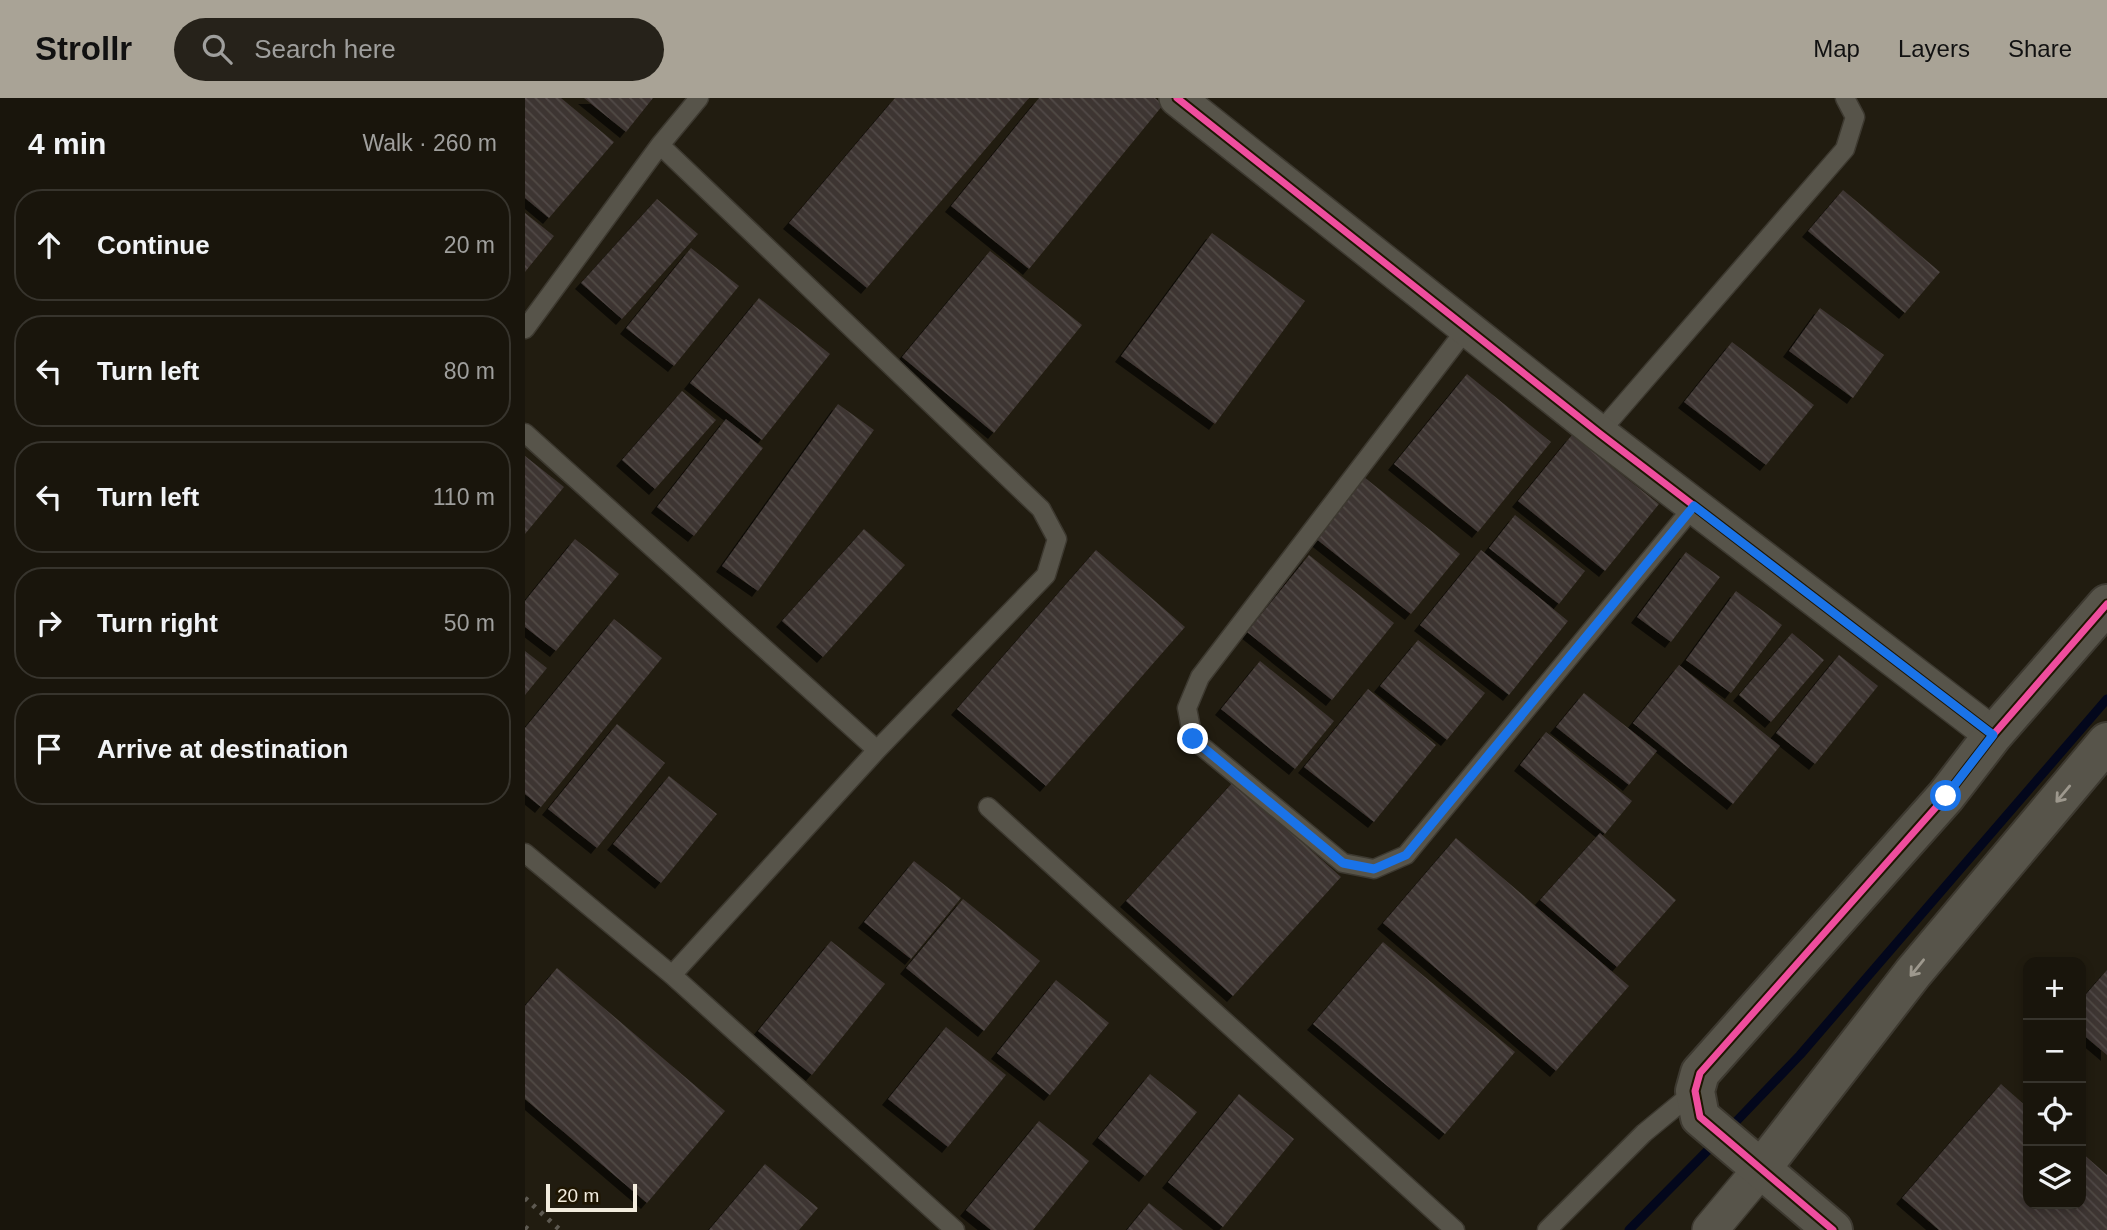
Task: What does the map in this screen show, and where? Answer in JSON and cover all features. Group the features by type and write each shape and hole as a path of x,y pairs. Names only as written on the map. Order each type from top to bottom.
{"street":[{"path":"1177,98 1599,433 1993,735"},
{"path":"1814,1224 1697,1104 1700,1073 1946,796 1993,735 2107,604"},
{"path":"1710,1230 1751,1161 2107,742"}],"lane":[{"path":"525,329 660,145 699,98"},
{"path":"1599,433 1845,149 1855,117 1845,98"},
{"path":"660,145 1041,509 1057,539 1046,575 877,750 672,975"},
{"path":"1467,328 1200,677 1187,708 1193,739 1343,863 1374,869 1406,855 1694,506"},
{"path":"525,433 877,750"},
{"path":"988,807 1455,1230"},
{"path":"525,853 672,975 955,1230"},
{"path":"1547,1230 1644,1133 1697,1104"}],"building":[{"path":"525,98 561,98 614,142 549,218 525,198"},
{"path":"584,98 653,98 626,132"},
{"path":"895,98 1029,98 867,288 789,223"},
{"path":"1039,98 1155,98 1163,105 1029,269 951,206"},
{"path":"1843,190 1940,272 1905,313 1808,231"},
{"path":"657,199 698,234 622,319 581,283"},
{"path":"525,213 554,236 525,272"},
{"path":"1212,233 1305,301 1215,424 1121,356"},
{"path":"691,248 739,286 674,366 626,328"},
{"path":"990,251 1082,325 994,433 902,357"},
{"path":"759,298 830,354 762,440 690,383"},
{"path":"1820,308 1884,355 1853,398 1789,351"},
{"path":"1732,342 1814,405 1766,465 1684,402"},
{"path":"1467,374 1551,442 1478,532 1394,464"},
{"path":"682,391 716,420 655,489 622,460"},
{"path":"838,404 874,430 758,591 722,566"},
{"path":"726,419 763,448 694,536 657,507"},
{"path":"1572,435 1659,504 1605,571 1518,501"},
{"path":"525,456 564,487 525,534"},
{"path":"1364,477 1460,554 1411,614 1315,538"},
{"path":"1515,515 1585,571 1559,604 1489,548"},
{"path":"864,529 905,565 823,657 782,621"},
{"path":"575,539 619,574 556,651 525,627 525,601"},
{"path":"1096,550 1185,627 1046,786 957,709"},
{"path":"1481,550 1568,621 1509,695 1420,625"},
{"path":"1686,552 1720,577 1671,642 1637,617"},
{"path":"1309,555 1394,623 1332,700 1247,632"},
{"path":"1736,591 1782,625 1731,693 1686,660"},
{"path":"614,619 662,658 541,807 525,794 525,728"},
{"path":"1792,633 1824,660 1771,722 1739,695"},
{"path":"1418,640 1485,693 1447,740 1380,686"},
{"path":"525,651 547,668 525,695"},
{"path":"1839,655 1878,686 1815,764 1776,733"},
{"path":"1260,661 1334,721 1295,769 1221,709"},
{"path":"1679,665 1780,746 1733,804 1633,723"},
{"path":"1368,689 1436,745 1374,822 1304,767"},
{"path":"1584,693 1657,751 1629,785 1556,727"},
{"path":"617,724 665,763 597,848 548,809"},
{"path":"1546,732 1632,801 1605,834 1520,765"},
{"path":"669,776 717,814 661,883 613,844"},
{"path":"1234,781 1341,877 1233,996 1126,901"},
{"path":"1600,833 1676,900 1617,967 1540,900"},
{"path":"1456,838 1629,986 1556,1071 1383,923"},
{"path":"914,861 961,898 911,959 864,922"},
{"path":"963,899 1040,961 984,1031 906,968"},
{"path":"831,941 885,984 812,1075 758,1031"},
{"path":"1383,942 1515,1052 1445,1134 1313,1024"},
{"path":"557,968 725,1111 647,1203 525,1099 525,1006"},
{"path":"2107,970 2107,1055 2086,1037 2086,994"},
{"path":"1056,980 1109,1023 1050,1095 997,1053"},
{"path":"946,1027 1006,1075 948,1147 888,1099"},
{"path":"1150,1074 1197,1112 1145,1176 1098,1138"},
{"path":"2001,1084 2023,1104 2023,1209 2086,1209 2086,1156 2107,1175 2107,1230 1939,1230 1902,1198"},
{"path":"1239,1094 1294,1139 1223,1227 1168,1182"},
{"path":"1039,1121 1089,1161 1033,1230 991,1230 966,1210"},
{"path":"765,1164 818,1208 799,1230 709,1230"},
{"path":"1149,1203 1183,1230 1127,1230"}],"waterway":[{"path":"1729,1129 1800,1055 2107,699"},
{"path":"1629,1230 1717,1141"}],"railway":[{"path":"525,1198 560,1230"},
{"path":"525,1227 529,1230"}],"cycle path":[{"path":"1177,98 1599,433 1993,735"},
{"path":"1833,1230 1700,1117 1695,1091 1700,1073 1946,796 1993,735 2107,604"}],"route":[{"path":"1193,739 1343,863 1374,869 1406,855 1694,506 1993,735 1946,796"}]}
